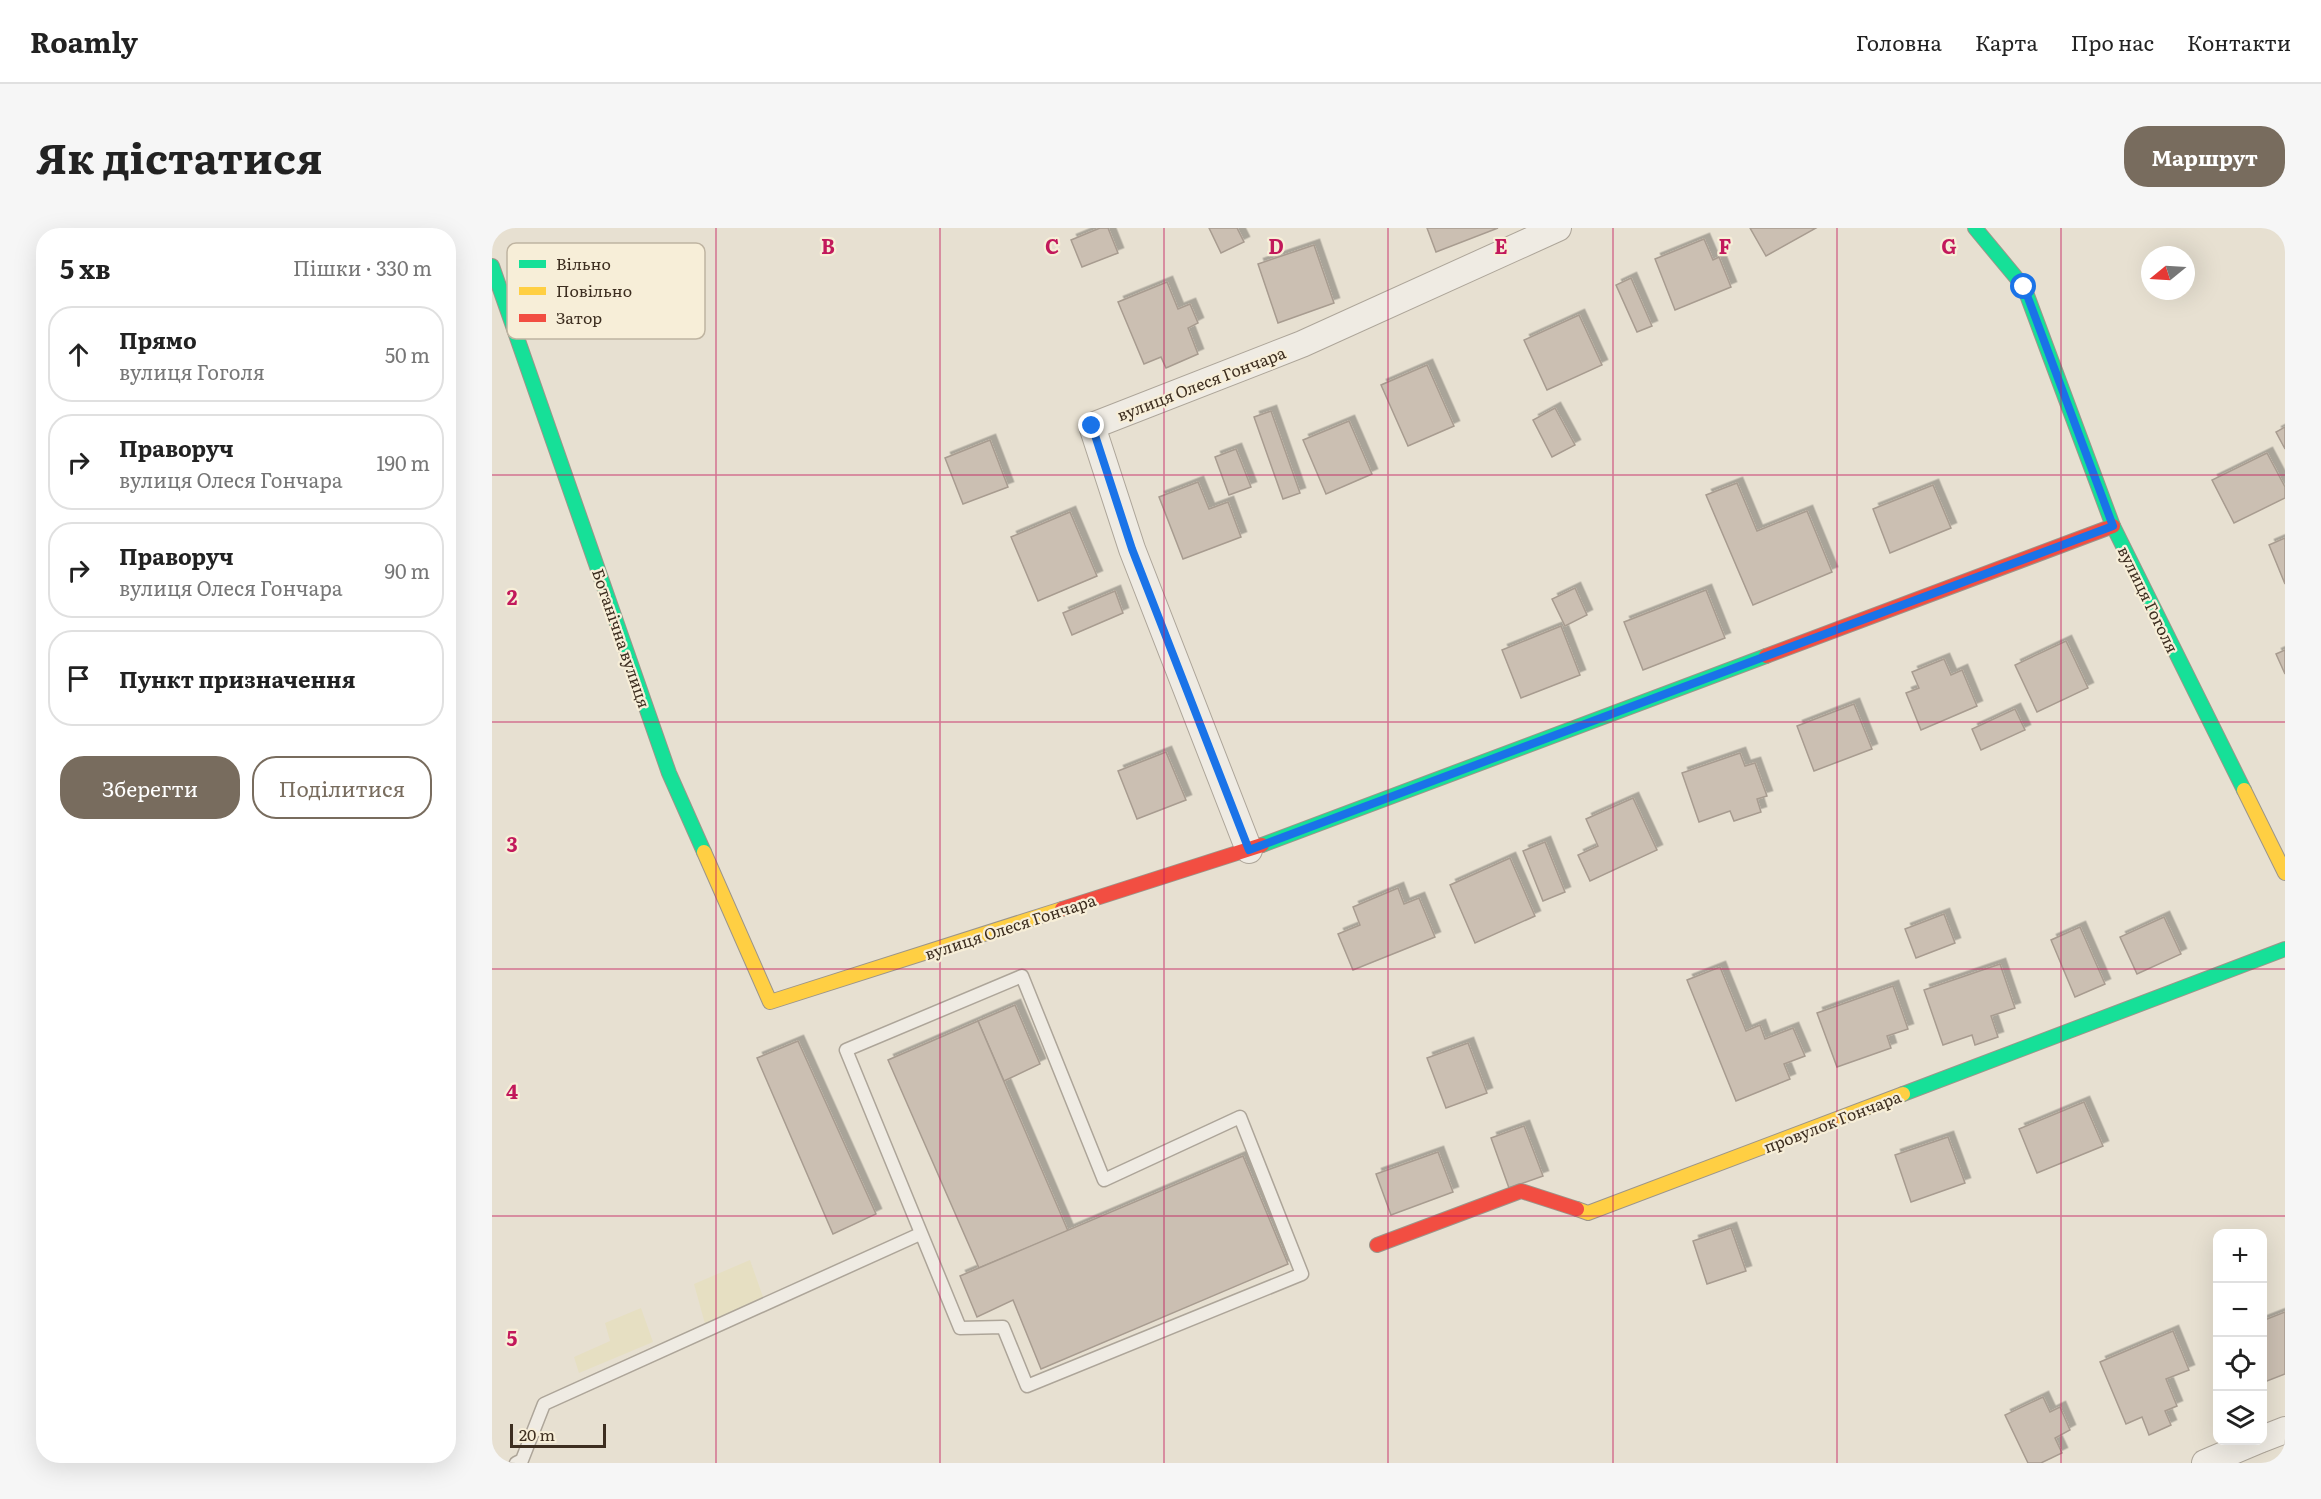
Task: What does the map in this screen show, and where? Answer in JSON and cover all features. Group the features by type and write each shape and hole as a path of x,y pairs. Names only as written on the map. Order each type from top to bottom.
{"street":[{"name":"вулиця Олеся Гончара","path":"1249,850 1132,549 1092,426 1302,344 1558,228"},
{"name":"вулиця Гоголя","path":"1975,228 2024,287 2113,526 2285,873"},
{"name":"Ботанічна вулиця","path":"492,267 507,310"},
{"name":"Ботанічна вулиця","path":"517,339 669,772 770,1002"},
{"name":"вулиця Олеся Гончара","path":"770,1002 1249,850 2113,526"},
{"name":"провулок Гончара","path":"1377,1245 1521,1191 1588,1213 2285,949"},
{"path":"2267,1438 2285,1430"},
{"path":"2205,1463 2249,1445"}],"lane":[{"path":"1022,976 1104,1180 1240,1117 1302,1274 1027,1386 1003,1327 960,1328 920,1234 846,1050 1022,976"},
{"path":"516,1463 522,1460 544,1404 920,1234"}],"shaded area":[{"path":"750,1260 763,1297 705,1324 694,1284"},
{"path":"641,1308 653,1342 579,1373 574,1357 610,1341 605,1323"}],"building":[{"path":"1100,228 1108,228 1118,253 1082,267 1071,240"},
{"path":"1209,228 1237,228 1244,242 1221,253"},
{"path":"1427,228 1498,228 1436,252"},
{"path":"1750,228 1816,228 1766,256"},
{"path":"1704,239 1713,260 1719,257 1731,287 1675,310 1655,259"},
{"path":"1314,245 1334,303 1278,323 1258,264"},
{"path":"1631,278 1652,326 1637,332 1616,285"},
{"path":"1167,282 1178,309 1190,304 1198,323 1188,328 1198,354 1166,368 1161,357 1144,364 1118,302"},
{"path":"1579,315 1602,365 1547,390 1524,340"},
{"path":"1427,365 1454,426 1408,446 1381,385"},
{"path":"1555,408 1575,445 1552,457 1533,420"},
{"path":"1271,411 1300,493 1283,499 1254,417"},
{"path":"1349,421 1372,474 1326,494 1303,440"},
{"path":"2285,427 2285,449 2276,432"},
{"path":"990,440 1008,487 963,504 945,458"},
{"path":"1236,449 1251,487 1229,495 1215,457"},
{"path":"2267,453 2285,487 2285,498 2234,523 2212,480"},
{"path":"1198,482 1209,509 1228,502 1241,537 1183,559 1159,497"},
{"path":"1737,483 1757,531 1807,511 1832,572 1753,605 1706,495"},
{"path":"1933,485 1951,528 1890,553 1873,509"},
{"path":"1070,512 1097,576 1038,601 1011,537"},
{"path":"2285,538 2285,584 2269,545"},
{"path":"1575,588 1587,615 1565,626 1552,599"},
{"path":"1706,590 1725,638 1643,670 1624,622"},
{"path":"1115,591 1123,613 1072,635 1063,613"},
{"path":"1561,626 1580,675 1521,698 1502,650"},
{"path":"2066,641 2088,688 2037,712 2015,665"},
{"path":"2285,650 2285,674 2276,654"},
{"path":"1944,659 1951,675 1962,670 1977,706 1921,730 1906,693 1919,688 1912,672"},
{"path":"1854,704 1872,749 1814,771 1797,726"},
{"path":"2015,709 2025,730 1981,750 1972,729"},
{"path":"1166,752 1186,800 1137,819 1118,771"},
{"path":"1740,753 1745,766 1755,763 1767,796 1757,799 1761,812 1734,821 1730,811 1699,822 1682,773"},
{"path":"1633,798 1657,850 1590,881 1578,855 1598,846 1586,819"},
{"path":"1545,842 1565,892 1543,901 1523,851"},
{"path":"1510,858 1535,916 1475,943 1450,885"},
{"path":"1398,888 1404,904 1419,898 1435,937 1353,970 1338,934 1360,925 1353,907"},
{"path":"1944,914 1955,943 1916,958 1905,929"},
{"path":"2164,917 2181,954 2137,974 2120,937"},
{"path":"2080,927 2105,984 2075,997 2051,940"},
{"path":"2000,964 2015,1008 1991,1016 1998,1037 1975,1045 1972,1035 1943,1045 1924,990"},
{"path":"1720,967 1746,1031 1760,1025 1765,1039 1793,1028 1805,1056 1784,1064 1790,1079 1736,1101 1687,980"},
{"path":"1893,986 1908,1029 1887,1036 1891,1048 1837,1067 1817,1013"},
{"path":"1015,1005 1040,1064 1004,1081 978,1021"},
{"path":"978,1021 1068,1231 979,1268 888,1060"},
{"path":"798,1041 876,1214 833,1234 757,1058"},
{"path":"1468,1043 1487,1093 1446,1108 1427,1058"},
{"path":"2084,1102 2103,1146 2037,1173 2019,1129"},
{"path":"1524,1126 1543,1176 1509,1188 1491,1138"},
{"path":"1948,1137 1965,1183 1911,1202 1895,1155"},
{"path":"1438,1152 1453,1192 1391,1215 1376,1174"},
{"path":"1243,1156 1288,1264 1041,1369 1013,1300 977,1317 960,1276"},
{"path":"1731,1228 1746,1271 1707,1284 1693,1241"},
{"path":"2285,1312 2285,1374 2267,1381 2267,1337 2267,1319"},
{"path":"2173,1331 2189,1370 2166,1379 2177,1406 2165,1411 2171,1425 2149,1435 2142,1417 2126,1424 2100,1362"},
{"path":"2043,1397 2050,1412 2060,1407 2070,1430 2055,1438 2062,1453 2041,1463 2028,1463 2005,1415"}],"traffic: fast":[{"path":"1975,228 2024,287 2113,526 2244,790"},
{"path":"492,266 507,309"},
{"path":"517,339 669,773 704,852"},
{"path":"1262,845 1766,656"},
{"path":"1903,1094 2285,949"}],"traffic: slow":[{"path":"2244,790 2285,873"},
{"path":"704,852 770,1002 1062,909"},
{"path":"1577,1209 1588,1213 1903,1094"}],"traffic: jam":[{"path":"1766,656 2113,526"},
{"path":"1062,909 1262,845"},
{"path":"1377,1245 1521,1191 1577,1209"}],"route":[{"path":"1092,426 1132,549 1249,850 2113,526 2024,287"}]}
